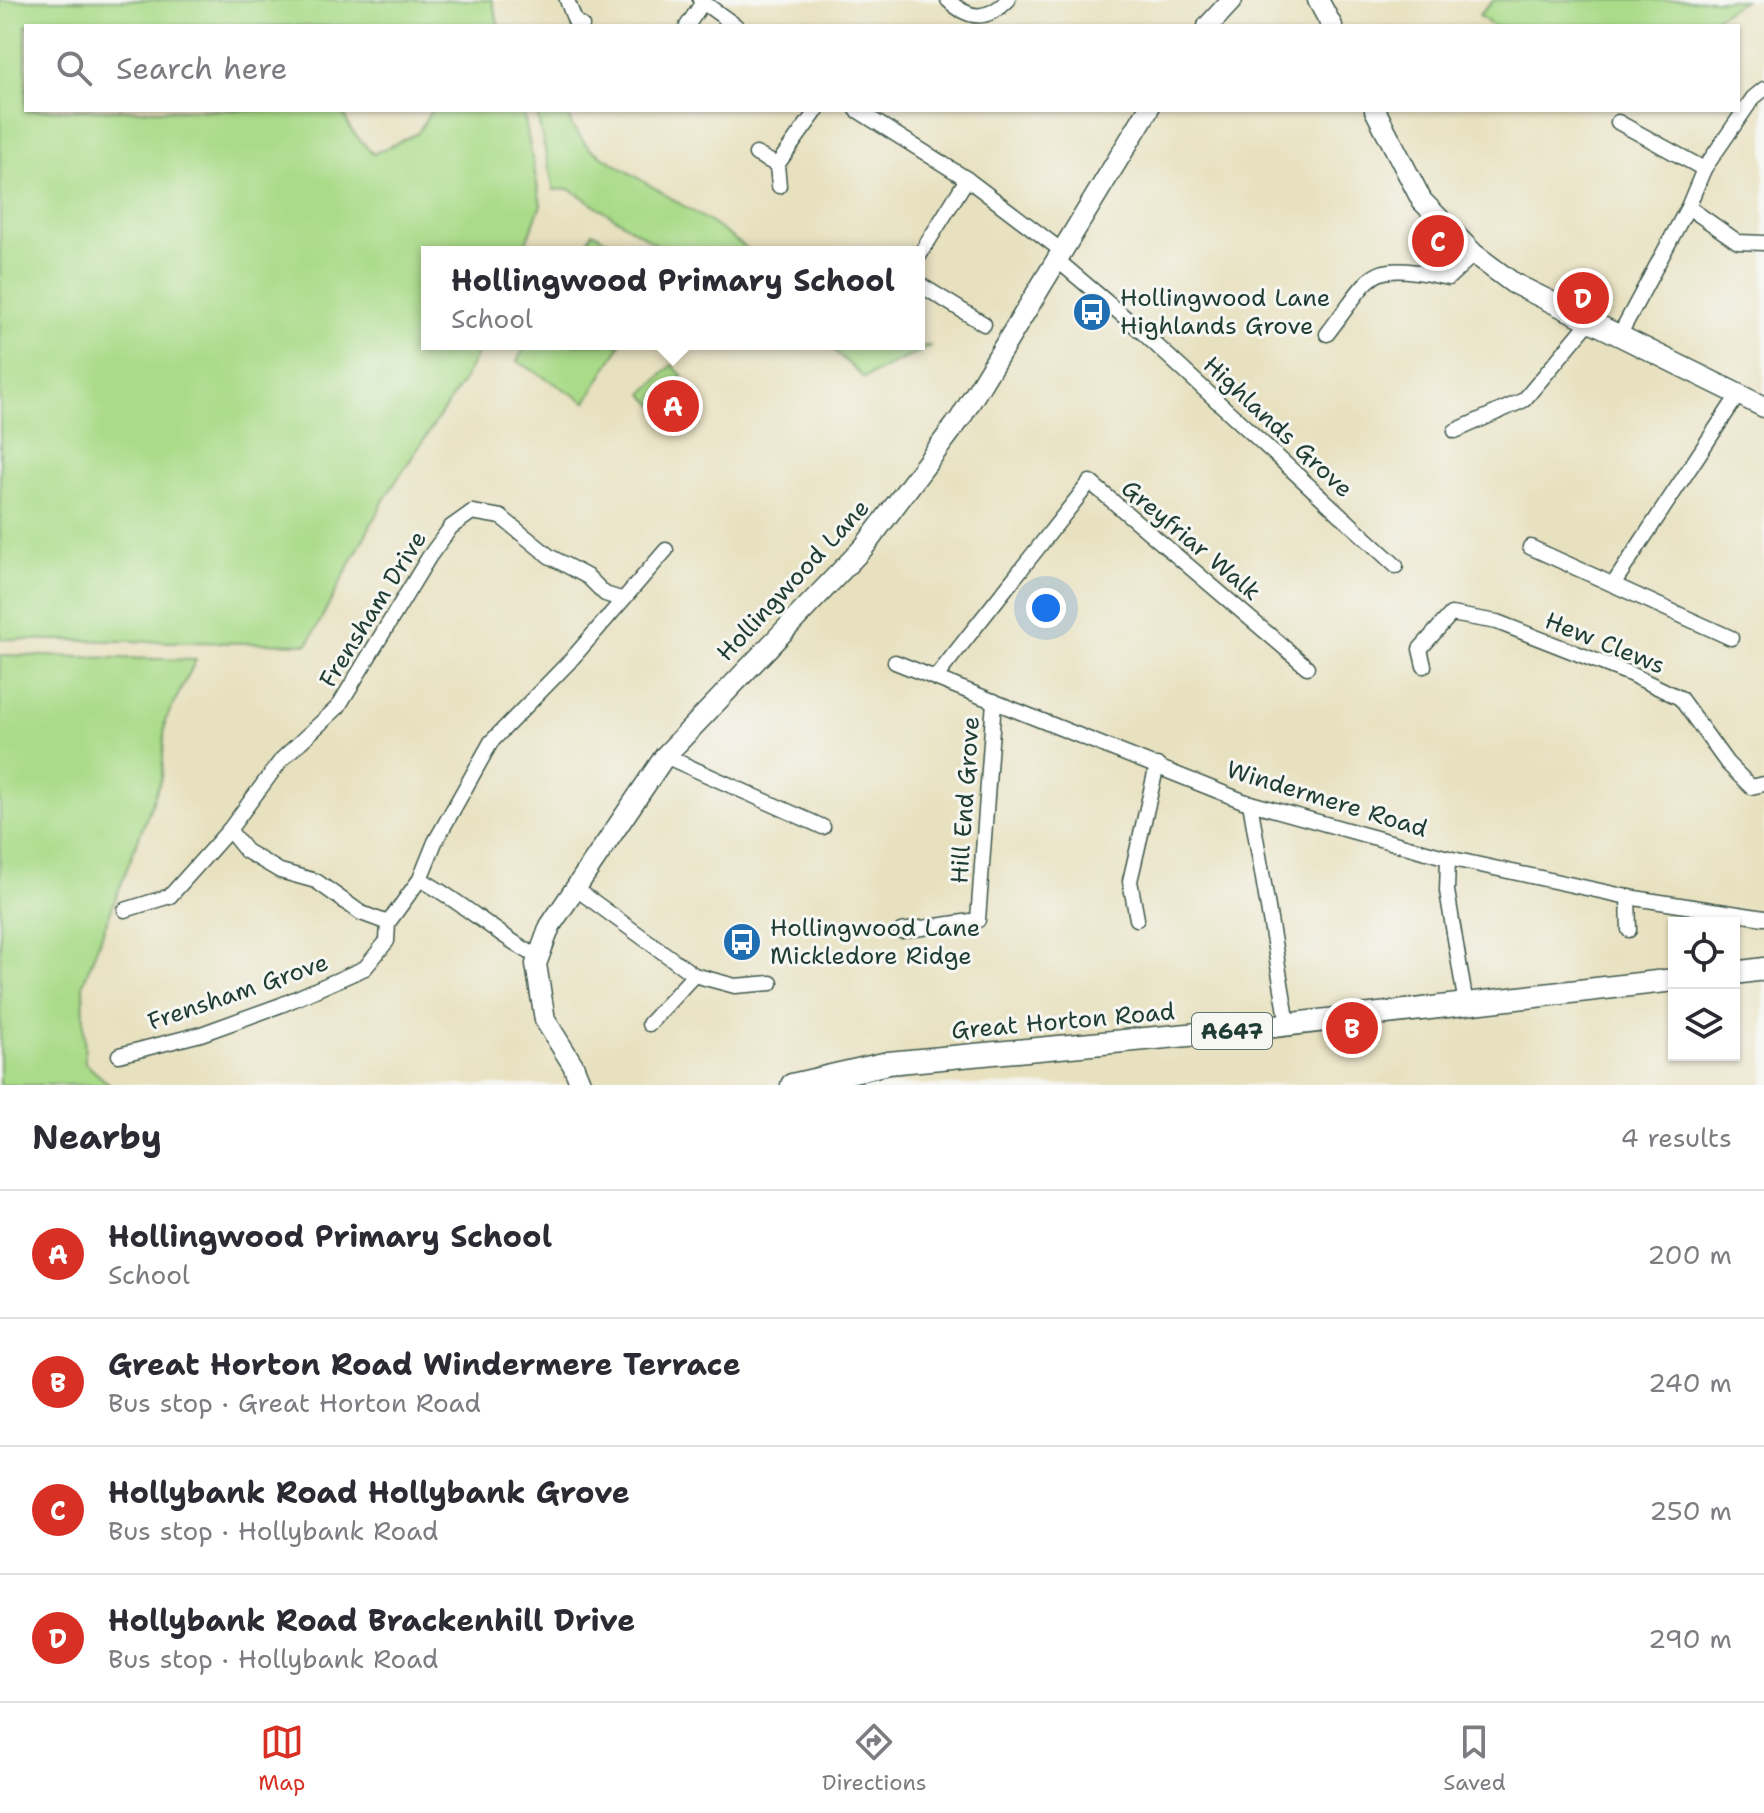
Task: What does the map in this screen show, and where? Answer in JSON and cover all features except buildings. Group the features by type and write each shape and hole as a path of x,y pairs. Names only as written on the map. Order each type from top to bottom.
{"main road":[{"path":"1740,972 1764,969"},
{"name":"Great Horton Road","path":"792,1085 888,1063 1288,1024 1668,981"}],"street":[{"path":"567,0 573,24"},
{"path":"948,0 960,12 979,17 997,11 1008,0"},
{"path":"1210,24 1232,0"},
{"path":"1318,0 1331,24"},
{"path":"688,24 701,1 733,24"},
{"path":"1620,334 1688,207 1704,169 1753,98 1764,89"},
{"path":"779,186 777,165 816,112"},
{"name":"Highlands Grove","path":"860,112 967,179 1059,255 1396,566"},
{"name":"Hollingwood Lane","path":"581,1085 573,1065 545,1020 536,964 550,926 665,756 864,547 960,419 1147,112"},
{"path":"1376,112 1422,201 1474,254 1513,283 1764,407"},
{"path":"1618,122 1704,169"},
{"path":"756,154 777,165"},
{"path":"925,246 967,179"},
{"path":"1688,207 1738,242 1764,243"},
{"path":"1327,334 1372,275 1390,268 1448,278 1474,254"},
{"path":"925,288 984,324"},
{"path":"1455,431 1524,400 1590,321"},
{"path":"1614,583 1738,395"},
{"name":"Greyfriar Walk","path":"936,677 1090,482 1307,667"},
{"name":"Frensham Drive","path":"229,830 282,759 338,707 429,557 451,527 472,512 501,517 549,556 588,577 605,594 621,599"},
{"path":"1530,547 1731,638"},
{"path":"538,957 502,937 449,895 420,879 435,842 491,742 570,661 666,550"},
{"name":"Hew Clews","path":"1424,666 1420,649 1451,614 1497,622 1630,674 1680,698 1727,763 1751,787 1764,784"},
{"name":"Windermere Road","path":"895,662 1250,803 1448,858 1628,897 1764,918"},
{"name":"Hill End Grove","path":"901,931 978,920 994,701"},
{"path":"665,756 823,827"},
{"path":"1137,919 1130,881 1157,765"},
{"path":"1250,803 1288,1024"},
{"path":"125,910 170,896 229,830 246,851 280,871 316,881 361,913 388,923"},
{"path":"1448,858 1447,891 1466,1005"},
{"name":"Frensham Grove","path":"119,1055 201,1034 320,990 365,968 387,941 388,923 400,902 420,879"},
{"path":"575,888 694,975 735,986 771,983"},
{"path":"1628,897 1629,930"},
{"path":"649,1024 694,975"}],"green space":[{"path":"0,0 492,0 498,24 24,24 24,112 343,112 351,130 373,154 418,133 430,112 523,112 541,205 524,246 421,246 421,350 479,350 463,381 385,498 308,644 0,639"},
{"path":"1494,0 1744,0 1705,24 1490,24 1479,15"},
{"path":"536,112 567,112 572,126 589,148 744,246 659,246 570,189 554,190"},
{"path":"593,232 616,246 585,246"},
{"path":"523,350 617,350 586,402 517,361"},
{"path":"834,350 923,350 864,378"},
{"path":"672,365 683,376 654,405 643,394"},
{"path":"0,655 196,660 165,721 162,777 83,984 85,1063 110,1085 0,1085"}],"place":[{"name":"Hollybank Road Hollybank Grove","path":"1438,241"},
{"name":"Hollybank Road Brackenhill Drive","path":"1583,298"},
{"name":"Hollingwood Lane Highlands Grove","path":"1092,312"},
{"name":"Hollingwood Primary School","path":"673,406"},
{"name":"Hollingwood Lane Mickledore Ridge","path":"742,942"},
{"name":"Great Horton Road Windermere Terrace","path":"1352,1028"}]}
